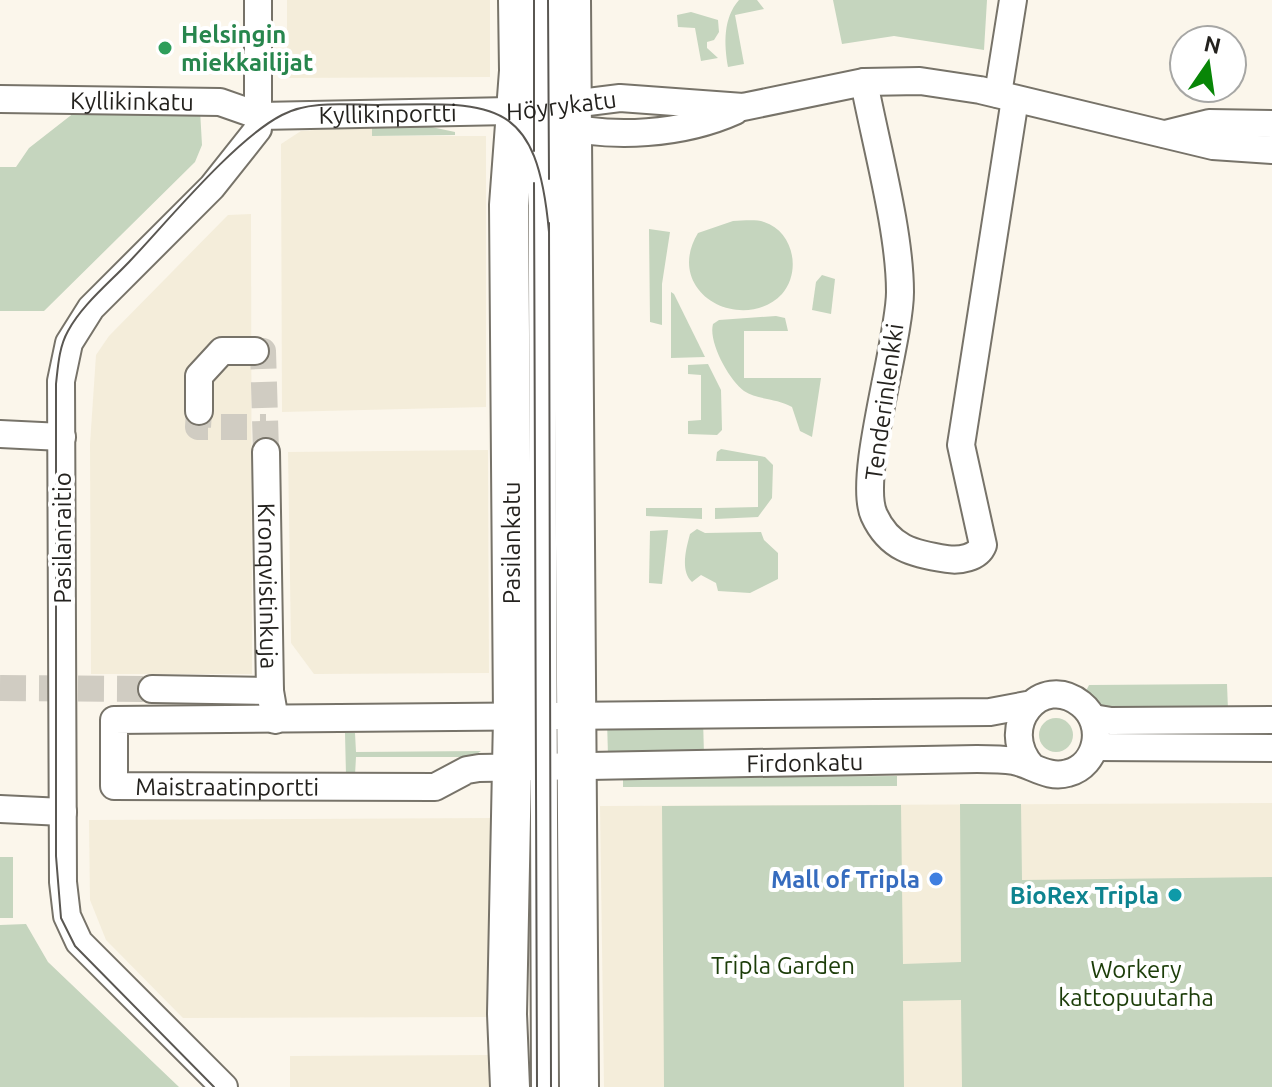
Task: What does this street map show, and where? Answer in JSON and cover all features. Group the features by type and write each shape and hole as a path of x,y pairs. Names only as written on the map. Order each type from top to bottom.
{"street":[{"name":"Pasilanraitio","path":"224,1087 79,942 64,901 63,362 77,328 91,308 239,157 258,129 258,0"},
{"name":"Pasilankatu","path":"518,0 549,113"},
{"name":"Pasilankatu","path":"541,0 549,113 543,717 545,1087"},
{"name":"Pasilankatu","path":"510,1087 543,767 543,717 509,205 549,113 571,0"},
{"path":"1007,97 1013,0"},
{"name":"Höyrykatu","path":"549,113 620,98 743,107 864,82 920,81 1007,97 1213,146 1272,150"},
{"name":"Tenderinlenkki","path":"864,82 895,245 900,294 871,494 873,513 891,542 904,551 952,560 980,552 983,545 963,466 964,425 1007,97"},
{"name":"Kyllikinkatu","path":"0,99 220,102 260,116"},
{"name":"Kyllikinportti","path":"260,116 549,113"},
{"name":"Höyrykatu","path":"1160,135 1209,123 1272,124"},
{"path":"199,411 199,376 222,351 255,351"},
{"path":"0,434 62,437"},
{"name":"Kronqvistinkuja","path":"266,452 270,691 275,720"},
{"path":"152,689 270,691"},
{"name":"Firdonkatu","path":"543,717 990,712 1032,704 1047,696 1065,696 1081,704 1093,718"},
{"path":"1032,704 1024,713 1017,736 1019,747 1032,767"},
{"name":"Maistraatinportti","path":"543,717 114,720 114,786 435,787 467,770 543,767"},
{"path":"1272,720 1111,721 1093,718 1095,747 1272,748"},
{"name":"Firdonkatu","path":"543,767 977,759 1032,767 1054,775 1066,774 1084,764 1095,747"},
{"name":"Pasilankatu","path":"543,767 579,1087"},
{"path":"0,809 63,812"}],"shaded area":[{"path":"287,0 490,0 490,77 287,78"},
{"path":"372,126 373,136 486,136 486,407 282,412 281,144 301,131"},
{"path":"251,214 252,674 91,674 90,444 96,355 109,336 228,215"},
{"path":"488,450 489,673 314,674 291,643 288,452"},
{"name":"Mall of Tripla","path":"1272,803 1272,1087 604,1087 600,806"},
{"path":"490,818 490,1017 183,1018 106,940 90,900 89,820"},
{"path":"490,1055 490,1087 290,1087 290,1056"}],"green space":[{"path":"739,0 757,0 764,9 735,15 744,64 728,67 726,32 730,15"},
{"path":"833,0 987,0 984,50 894,36 842,44"},
{"path":"691,12 718,20 719,32 714,40 707,42 707,48 718,58 701,61 695,28 678,27 677,15"},
{"path":"79,109 200,110 202,145 195,162 44,311 0,311 0,167 16,167 29,148"},
{"path":"422,125 455,132 455,135 372,136 372,126"},
{"path":"733,221 760,221 774,227 788,243 793,263 788,285 782,294 761,307 737,310 714,303 696,286 690,273 690,252 698,233"},
{"path":"649,229 670,232 662,284 662,325 650,322"},
{"path":"822,275 835,279 831,314 812,310 816,282"},
{"path":"671,292 674,294 705,357 671,358"},
{"path":"785,318 788,331 744,331 744,378 821,378 812,437 800,431 792,407 749,394 738,386 726,370 714,341 713,324 719,320"},
{"path":"708,364 721,390 722,430 717,435 688,434 688,421 701,420 701,375 688,374 688,365"},
{"path":"721,449 765,457 773,465 772,498 758,517 715,519 715,508 758,507 758,461 716,461 717,452"},
{"path":"646,508 702,508 702,519 646,516"},
{"path":"697,529 705,533 761,532 764,540 778,553 778,579 750,593 718,591 716,583 701,575 692,582 686,572 685,560 690,534"},
{"path":"668,530 662,584 649,583 650,531"},
{"path":"1227,684 1228,710 1109,709 1100,707 1086,691 1089,685"},
{"path":"1056,718 1068,723 1073,735 1068,747 1056,752 1044,747 1039,735 1044,723"},
{"path":"703,719 704,755 608,756 607,720"},
{"path":"345,733 355,733 356,752 481,751 472,757 356,757 355,775 346,775"},
{"path":"897,776 897,786 623,787 623,778"},
{"name":"Tripla Garden","path":"960,804 1021,804 1022,880 1272,877 1272,1087 962,1087 961,1000 903,1001 904,1087 664,1087 662,806 901,805 903,964 961,962"},
{"path":"0,857 13,857 13,918 0,918"},
{"path":"26,924 48,962 179,1087 0,1087 0,925"}],"tunnel":[{"path":"255,351 263,351 266,452"},
{"path":"199,411 198,427 266,427"},
{"path":"0,688 152,689"}],"tram line":[{"path":"534,0 534,151"},
{"path":"548,0 549,179"},
{"path":"214,1087 75,946 61,918 56,856 56,384 65,337 88,304 223,162 263,127 282,115 304,107 329,104 453,105 481,109 503,118 521,133 534,156 543,188 549,232"},
{"path":"534,183 537,1087"},
{"path":"549,223 551,1087"}],"place":[{"name":"Helsingin miekkailijat","path":"165,48"},
{"name":"Mall of Tripla","path":"936,879"},
{"name":"BioRex Tripla","path":"1175,895"}],"park label":[{"name":"Workery kattopuutarha","path":"1136,983"}]}
